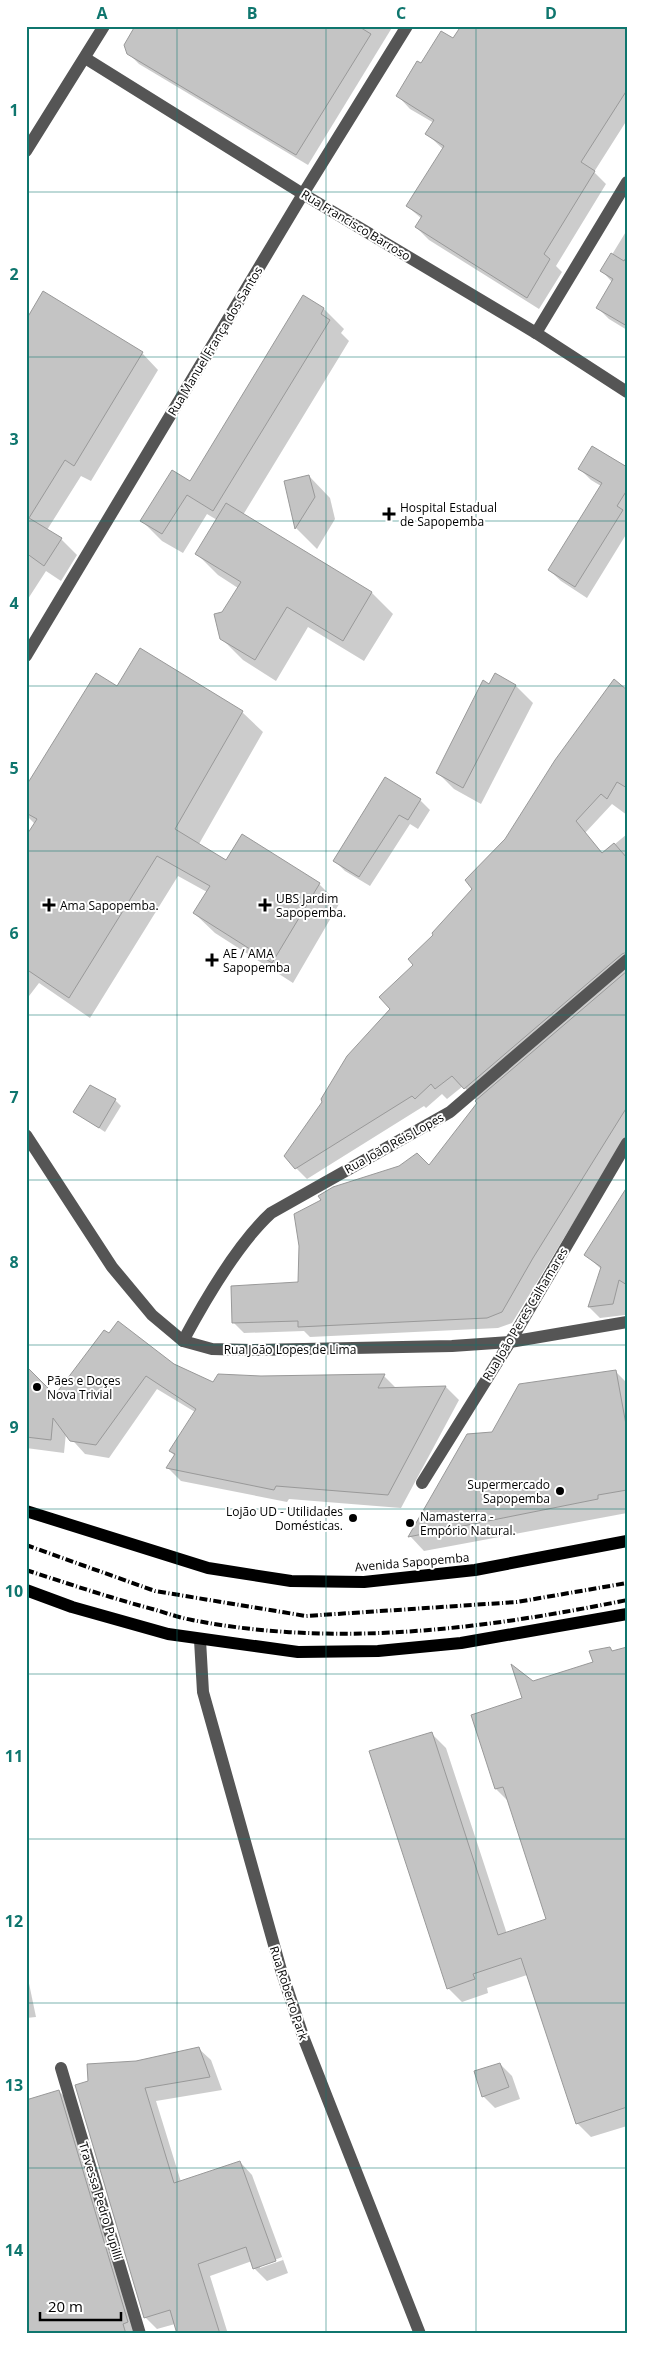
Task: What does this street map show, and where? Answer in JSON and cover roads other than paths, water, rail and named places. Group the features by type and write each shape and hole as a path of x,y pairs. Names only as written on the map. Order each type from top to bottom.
{"main road":[{"name":"Avenida Sapopemba","path":"26,1511 208,1568 291,1581 364,1582 475,1570 627,1541"},
{"path":"26,1590 72,1606 168,1634 200,1640 298,1652 378,1651 461,1643 627,1614"}],"street":[{"path":"26,151 104,26"},
{"name":"Rua Manuel França dos Santos","path":"26,656 303,194 407,26"},
{"name":"Rua Francisco Barroso","path":"84,58 303,194 536,333 627,392"},
{"path":"536,333 627,182"},
{"name":"Rua João Reis Lopes","path":"182,1341 202,1306 257,1225 271,1213 450,1112 627,960"},
{"name":"Rua João Lopes de Lima","path":"26,1135 112,1266 152,1315 182,1341 212,1349 251,1350 452,1346 510,1342 627,1322"},
{"name":"Rua João Peres Calhamares","path":"422,1483 510,1342 627,1143"},
{"name":"Rua Roberto Park","path":"200,1640 203,1692 281,1970 308,2048 418,2333"},
{"name":"Travessa Pedro Pupilli","path":"61,2068 140,2334"}],"railway":[{"path":"26,1545 155,1591 306,1616 517,1602 627,1583"},
{"path":"26,1570 186,1619 246,1628 301,1633 355,1634 465,1626 519,1619 627,1600"}],"place":[{"name":"Hospital Estadual de Sapopemba","path":"389,514"},
{"name":"Ama Sapopemba.","path":"49,905"},
{"name":"UBS Jardim Sapopemba.","path":"265,905"},
{"name":"AE / AMA Sapopemba","path":"212,960"},
{"name":"Pães e Doçes Nova Trivial","path":"37,1387"},
{"name":"Supermercado Sapopemba","path":"560,1491"},
{"name":"Lojão UD - Utilidades Domésticas.","path":"353,1518"},
{"name":"Namasterra - Empório Natural.","path":"410,1523"}]}
